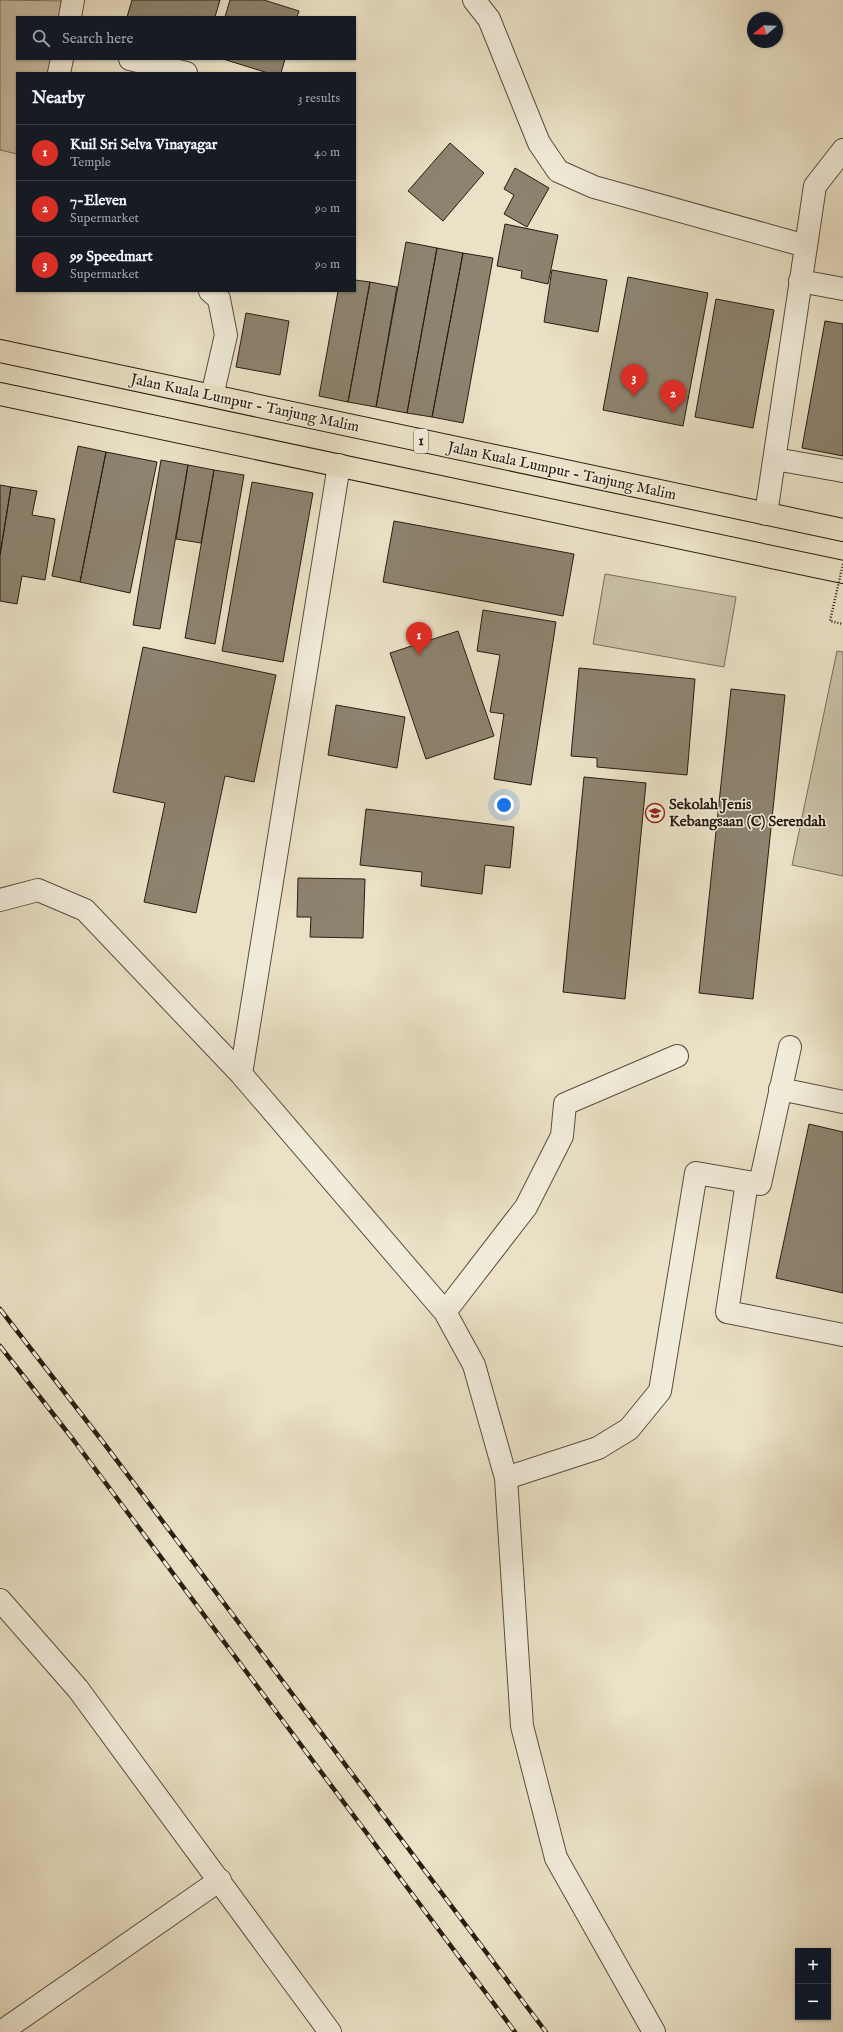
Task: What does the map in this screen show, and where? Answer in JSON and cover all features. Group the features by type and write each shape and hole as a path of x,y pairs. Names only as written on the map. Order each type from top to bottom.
{"main road":[{"name":"Jalan Kuala Lumpur - Tanjung Malim","path":"0,351 843,530"},
{"path":"0,394 843,572"}],"street":[{"path":"70,16 73,0"},
{"path":"474,0 489,19 539,143 558,170 594,187 806,246"},
{"path":"59,72 62,60"},
{"path":"134,60 182,72"},
{"path":"766,514 815,186 843,150"},
{"path":"800,281 843,289"},
{"path":"211,292 219,299 226,335 212,396"},
{"path":"774,459 843,471"},
{"path":"241,1074 338,465"},
{"path":"0,900 38,890 85,910 241,1074 445,1312 474,1365 506,1478 522,1726 556,1858 654,2032"},
{"path":"506,1478 598,1448 629,1428 660,1392 696,1173 760,1184 790,1047"},
{"path":"445,1312 526,1207 562,1136 566,1104 677,1056"},
{"path":"780,1089 843,1102"},
{"path":"747,1182 727,1312 843,1335"},
{"path":"1,1602 78,1689 220,1880 330,2032"},
{"path":"1,2032 220,1880"}],"path":[{"path":"843,564 830,621 843,624"}],"shaded area":[{"path":"0,0 66,1 62,16 16,16 16,60 52,60 49,72 16,72 16,154 0,150"},
{"path":"605,574 736,597 724,667 593,644"},
{"path":"837,651 843,652 843,876 792,865"}],"building":[{"path":"132,0 220,0 215,16 127,16"},
{"path":"230,0 264,0 299,11 297,16 225,16"},
{"path":"226,60 285,60 281,72 265,72"},
{"path":"450,143 484,173 443,221 408,191"},
{"path":"515,168 549,188 527,227 504,214 514,195 504,189"},
{"path":"505,224 558,235 548,284 521,278 522,271 497,266"},
{"path":"406,242 437,248 407,413 376,407"},
{"path":"437,248 463,253 432,417 407,413"},
{"path":"463,253 493,258 463,423 432,417"},
{"path":"552,270 607,280 598,332 544,322"},
{"path":"628,277 708,293 683,426 603,410"},
{"path":"356,280 370,282 348,402 319,396 338,292 356,292"},
{"path":"370,282 397,287 376,407 348,402"},
{"path":"716,299 774,310 753,428 695,417"},
{"path":"246,313 289,321 280,375 236,367"},
{"path":"825,321 843,324 843,456 802,448"},
{"path":"78,446 106,452 80,582 52,576"},
{"path":"106,452 157,462 130,593 80,582"},
{"path":"161,460 188,465 160,629 133,625"},
{"path":"188,465 214,470 201,543 176,539"},
{"path":"214,470 244,475 215,644 185,638"},
{"path":"252,482 313,493 283,662 222,651"},
{"path":"0,485 11,487 0,555"},
{"path":"11,487 37,491 32,515 55,519 45,580 22,576 17,604 0,601 0,555"},
{"path":"394,521 574,554 563,616 383,582"},
{"path":"483,610 556,622 531,785 494,779 504,714 490,712 500,655 477,651"},
{"path":"458,631 494,736 426,759 390,653"},
{"path":"143,647 276,675 254,782 225,776 196,913 144,902 165,803 113,792"},
{"path":"579,668 695,679 687,775 597,767 597,758 571,756"},
{"path":"731,689 785,695 753,999 699,993"},
{"path":"336,705 405,717 397,768 328,755"},
{"path":"584,777 646,783 625,999 563,992"},
{"path":"366,809 514,827 510,868 485,865 482,894 421,886 422,872 360,865"},
{"path":"298,878 365,879 363,938 310,937 311,917 297,917"},
{"path":"809,1124 843,1132 843,1293 776,1278"}],"railway":[{"path":"0,1309 106,1446 546,2032"},
{"path":"0,1346 75,1442 515,2032"}],"place":[{"name":"99 Speedmart","path":"634,397"},
{"name":"7-Eleven","path":"673,413"},
{"name":"Kuil Sri Selva Vinayagar","path":"419,655"},
{"name":"Sekolah Jenis Kebangsaan (C) Serendah","path":"655,813"}]}
